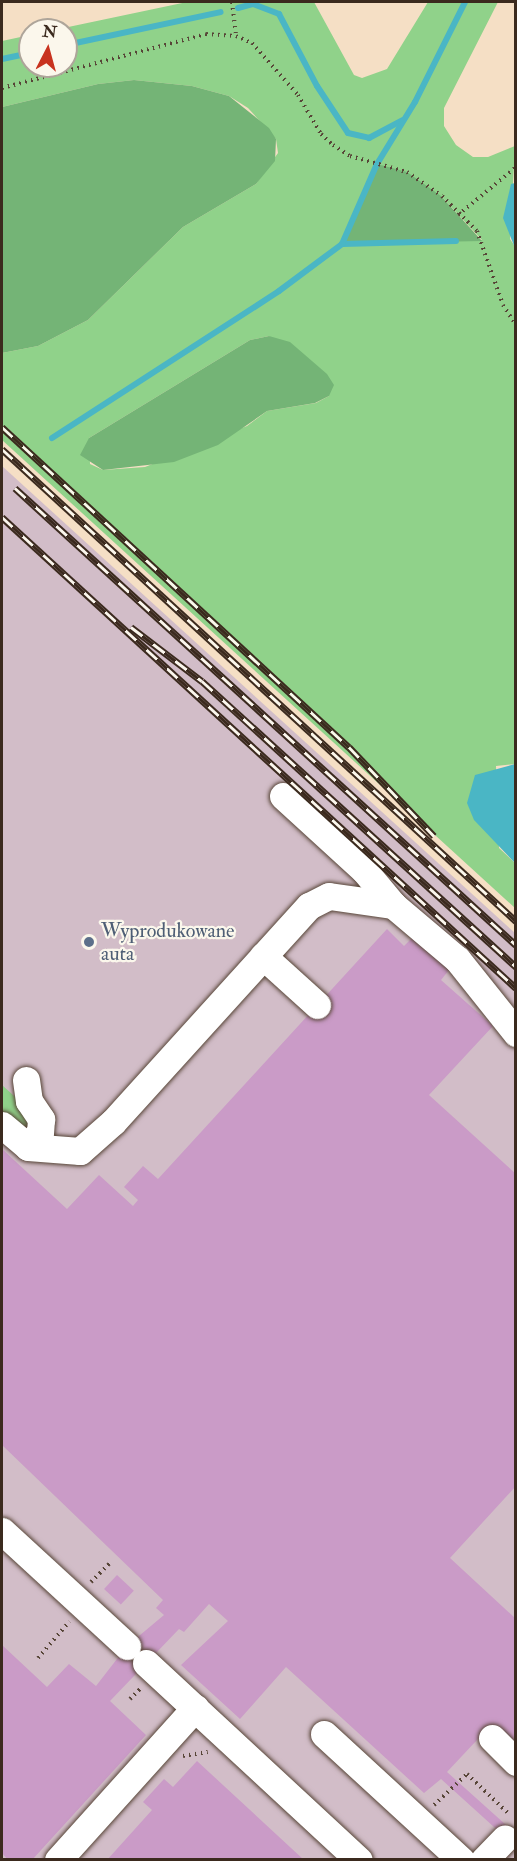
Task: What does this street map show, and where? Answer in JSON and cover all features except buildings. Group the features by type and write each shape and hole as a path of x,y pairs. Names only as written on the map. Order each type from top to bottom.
{"lane":[{"path":"283,796 364,870 393,905 457,958 516,1033"},
{"path":"2,1125 28,1147 80,1151 95,1140 309,906 329,896 393,905"},
{"path":"262,956 316,1005"},
{"path":"26,1080 29,1101 41,1119 40,1132 28,1147"},
{"path":"2,1531 139,1664 195,1708 359,1860"},
{"path":"58,1860 195,1708"},
{"path":"324,1734 461,1860"},
{"path":"492,1738 516,1762"}],"path":[{"path":"232,2 236,36"},
{"path":"2,88 206,34 236,36 252,43 264,55 333,145 350,156 407,172 441,196 482,241 503,304 516,326"},
{"path":"458,215 507,171 516,167"},
{"path":"38,1658 74,1617"},
{"path":"130,1699 139,1664"},
{"path":"440,1803 467,1774 504,1839"}],"shaded area":[{"path":"2,466 515,933 515,1859 2,1859"}],"green space":[{"path":"187,2 314,2 354,75 362,78 387,69 428,2 498,2 444,108 444,126 456,145 473,157 488,157 515,146 510,239 516,248 515,764 496,766 499,848 515,863 515,908 2,440 2,353 38,346 88,320 183,227 256,184 278,153 276,139 248,108 229,96 192,86 134,80 98,84 2,107 2,41 18,38 18,78 78,78 78,25","holes":["378,164 442,197 482,240 343,244","269,336 329,396 316,403 267,411 247,426 145,467 103,470 90,464 89,438 250,340"]},
{"path":"134,80 192,86 229,96 269,128 276,139 275,161 256,184 183,227 88,320 38,346 2,353 2,107 98,84"},
{"path":"377,164 407,172 441,196 482,241 342,244"},
{"path":"269,336 290,342 327,374 334,385 329,396 315,403 267,411 218,445 174,462 103,470 80,455 89,438 250,340"},
{"path":"2,1085 24,1105 28,1126 20,1127 2,1114"}],"water":[{"path":"516,183 515,248 503,218 511,184"},
{"path":"516,764 515,863 474,820 467,803 475,775"}],"waterway":[{"path":"52,438 279,291 342,244 377,164 415,102 465,2"},
{"path":"238,8 253,4 279,14 317,86 348,133 369,138 403,120"},
{"path":"78,42 221,12"},
{"path":"2,59 18,56"},
{"path":"342,244 456,241"}],"railway":[{"path":"2,427 349,747 434,836"},
{"path":"2,449 516,921"},
{"path":"15,488 516,945"},
{"path":"2,517 516,988"},
{"path":"131,627 202,681 516,967"}],"place":[{"name":"Wyprodukowane auta","path":"89,942"}]}
